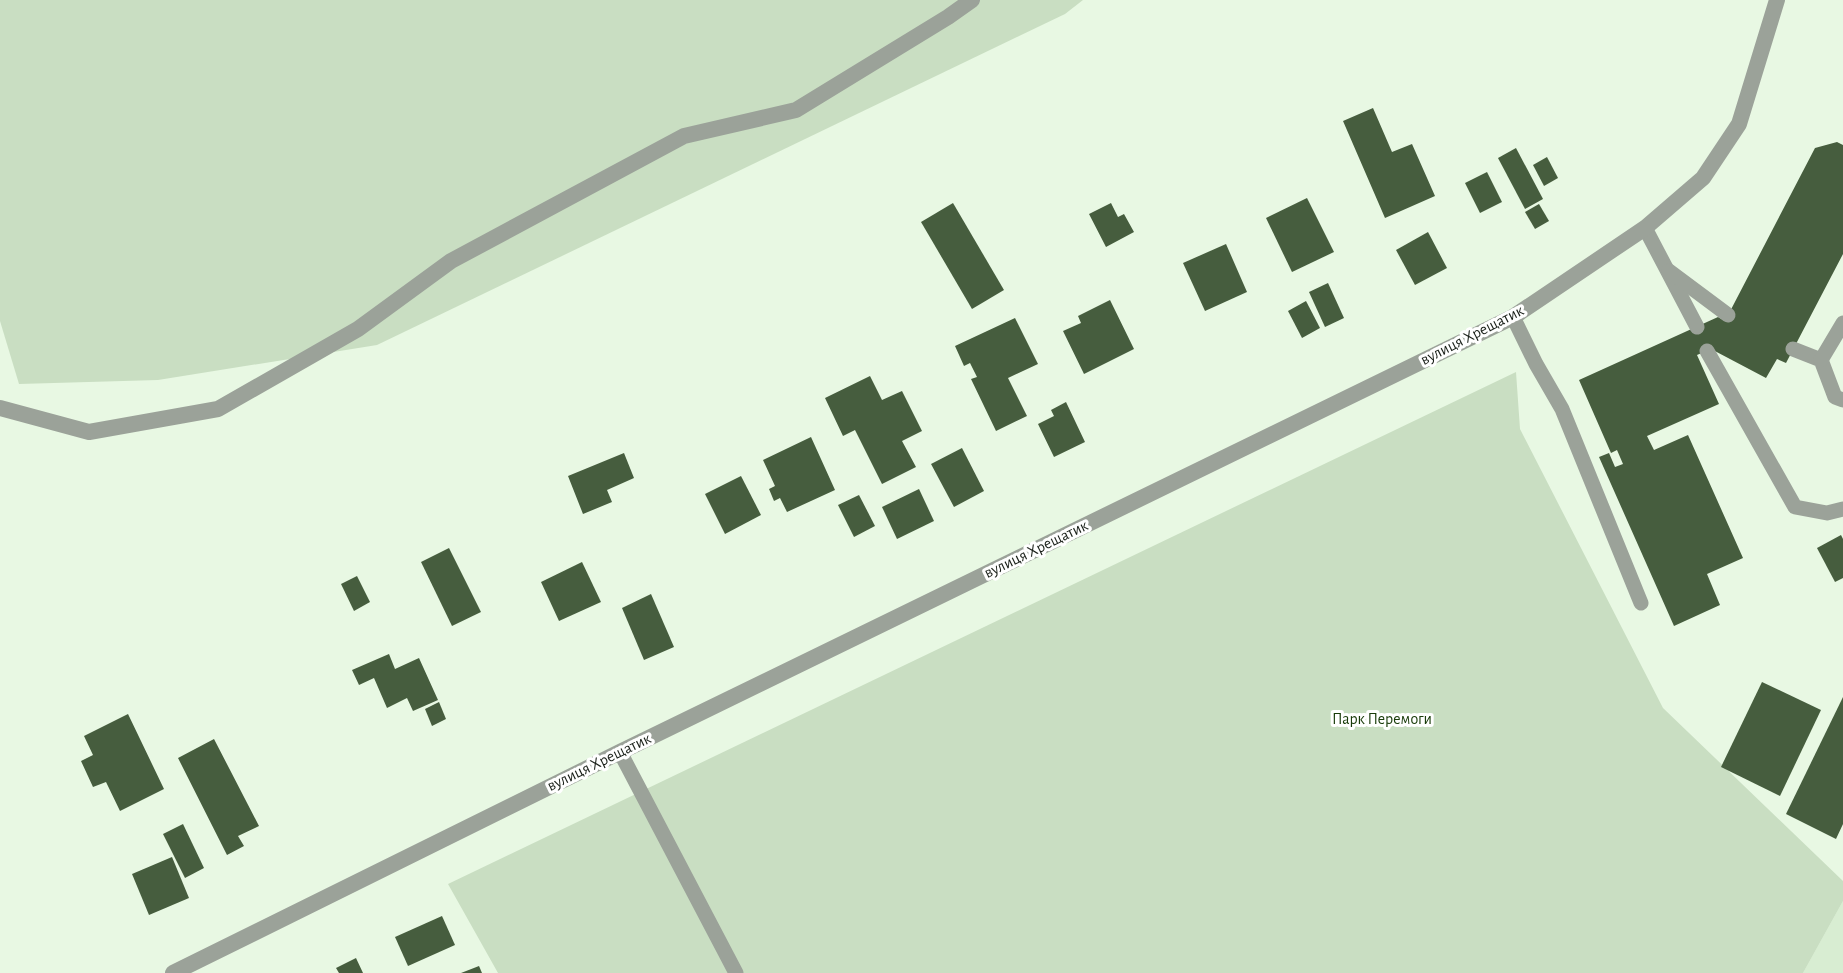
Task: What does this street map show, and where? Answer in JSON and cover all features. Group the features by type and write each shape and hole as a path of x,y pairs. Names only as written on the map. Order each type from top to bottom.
{"street":[{"path":"0,408 89,432 218,409 358,329 452,261 684,136 796,110 972,0"},
{"name":"вулиця Хрещатик","path":"173,973 620,752 1513,317 1645,228 1703,178 1739,124 1777,0"}],"lane":[{"path":"1645,228 1696,327"},
{"path":"1666,269 1728,315"},
{"path":"1513,317 1562,409 1641,603"},
{"path":"1821,360 1843,324"},
{"path":"1793,349 1821,360 1835,397 1843,400"},
{"path":"1707,351 1795,507 1827,513 1843,509"},
{"path":"620,752 736,973"}],"shaded area":[{"path":"1843,901 1843,973 1803,973"}],"green space":[{"path":"0,0 1083,0 1065,14 377,345 158,380 19,384 0,321"},
{"name":"Парк Перемоги","path":"1516,372 1520,429 1663,708 1843,881 1843,901 1803,973 498,973 448,884"}],"building":[{"path":"1373,108 1392,152 1412,144 1435,196 1385,218 1343,121"},
{"path":"1837,142 1843,145 1843,254 1786,363 1777,359 1766,378 1711,349 1697,355 1719,404 1647,436 1654,450 1688,435 1743,558 1707,574 1720,605 1674,626 1599,457 1609,453 1615,467 1623,464 1617,450 1611,453 1579,380 1718,317 1725,321 1815,148"},
{"path":"1516,148 1543,199 1525,209 1498,158"},
{"path":"1547,157 1558,178 1544,186 1533,165"},
{"path":"1487,172 1502,202 1480,213 1465,183"},
{"path":"1307,198 1334,252 1292,272 1266,218"},
{"path":"953,203 1004,290 972,309 921,222"},
{"path":"1111,203 1118,217 1124,214 1134,232 1106,247 1089,214"},
{"path":"1539,204 1549,221 1535,229 1525,212"},
{"path":"1428,232 1447,268 1415,285 1396,250"},
{"path":"1226,244 1247,292 1205,311 1183,263"},
{"path":"1328,283 1344,318 1325,327 1309,292"},
{"path":"1110,300 1134,349 1084,374 1063,331 1081,323 1078,316"},
{"path":"1306,301 1320,328 1302,338 1288,311"},
{"path":"1015,318 1038,364 1008,378 1027,416 996,431 971,379 977,377 970,363 964,366 955,346"},
{"path":"870,376 882,400 902,391 922,431 902,441 916,467 882,484 855,430 843,436 825,398"},
{"path":"1066,402 1085,442 1054,457 1038,424 1054,416 1051,410"},
{"path":"811,437 835,490 787,512 780,498 774,501 769,489 775,486 763,460"},
{"path":"962,448 984,491 954,507 931,464"},
{"path":"624,453 634,478 607,490 612,502 583,514 568,476"},
{"path":"741,476 761,515 725,534 705,494"},
{"path":"919,489 934,521 897,539 882,507"},
{"path":"859,495 875,526 854,537 838,505"},
{"path":"1841,535 1843,539 1843,578 1835,582 1817,548"},
{"path":"449,548 481,612 452,626 421,562"},
{"path":"582,562 601,602 559,621 541,582"},
{"path":"357,576 370,602 354,611 341,584"},
{"path":"651,594 674,647 644,660 622,608"},
{"path":"389,654 395,669 419,658 438,700 413,711 407,698 387,708 374,678 359,685 352,670"},
{"path":"1762,682 1821,710 1780,796 1721,767"},
{"path":"1843,697 1843,824 1836,839 1786,814"},
{"path":"439,702 446,719 432,726 425,709"},
{"path":"128,714 164,789 120,811 106,782 93,787 81,761 93,755 84,736"},
{"path":"214,739 259,826 238,836 244,846 227,855 178,758"},
{"path":"183,824 204,868 185,878 163,834"},
{"path":"172,857 189,898 149,915 132,874"},
{"path":"442,916 455,945 408,966 395,937"},
{"path":"356,958 363,973 339,973 336,968"},
{"path":"479,966 482,973 461,973"}]}
